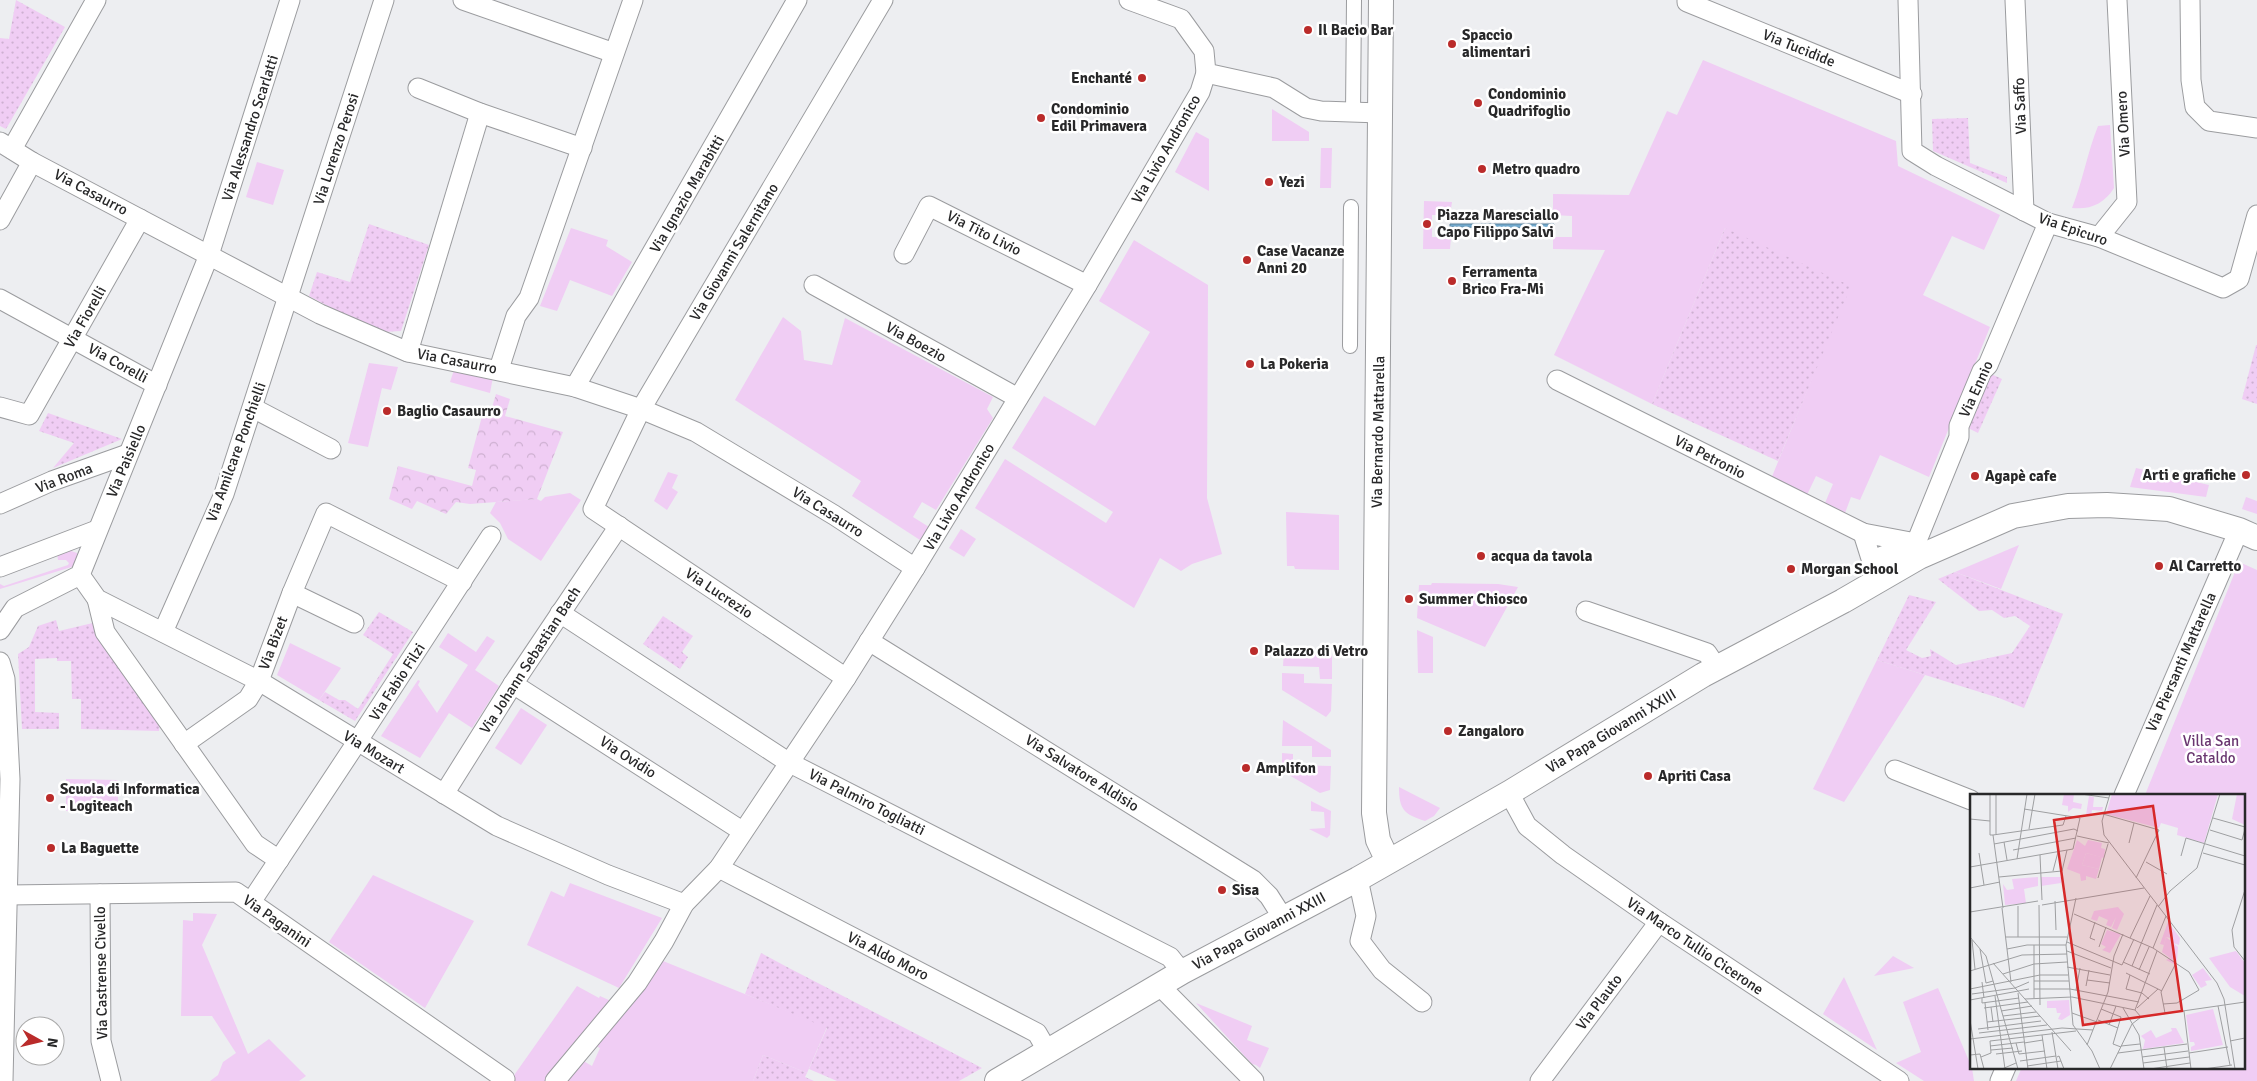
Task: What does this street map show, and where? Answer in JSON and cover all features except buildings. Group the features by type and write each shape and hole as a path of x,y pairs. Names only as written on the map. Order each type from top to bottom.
{"street":[{"path":"6,146 96,0"},
{"name":"Via Alessandro Scarlatti","path":"209,255 290,0"},
{"name":"Via Lorenzo Perosi","path":"289,298 384,0"},
{"path":"463,0 614,53"},
{"path":"499,369 516,316 529,298 633,0"},
{"name":"Via Ignazio Marabitti","path":"575,387 797,0"},
{"name":"Via Giovanni Salernitano","path":"593,509 641,409 883,0"},
{"path":"1129,0 1154,4 1181,19 1204,51 1206,72 1274,88 1306,108 1321,112 1380,113"},
{"path":"1353,113 1354,0"},
{"name":"Via Bernardo Mattarella","path":"1381,0 1374,813 1378,840 1388,861"},
{"path":"1908,0 1912,94"},
{"name":"Via Saffo","path":"2015,0 2024,211"},
{"name":"Via Omero","path":"2099,238 2127,202 2117,0"},
{"path":"2190,0 2191,80 2195,107 2209,121 2257,128"},
{"name":"Via Tucidide","path":"1687,1 1912,94"},
{"name":"Via Livio Andronico","path":"684,904 719,868 788,762 846,678 916,568 1087,285 1200,92 1206,72"},
{"path":"418,88 582,148"},
{"name":"Via Epicuro","path":"1912,94 1912,151 1936,166 2048,223 2099,238 2223,288 2239,279 2257,215"},
{"path":"408,352 480,112"},
{"name":"Via Casaurro","path":"6,146 32,162 320,314 408,352 499,369 575,387 641,409 696,432 834,515 916,568"},
{"path":"0,220 32,162"},
{"name":"Via Tito Livio","path":"904,254 930,206 1087,285"},
{"path":"1350,346 1351,207"},
{"name":"Via Fiorelli","path":"0,407 29,415 140,219"},
{"name":"Via Ennio","path":"1918,550 1959,437 1959,426 1982,371 1988,365 2048,223"},
{"name":"Via Paisiello","path":"80,575 209,255"},
{"name":"Via Boezio","path":"814,285 1018,398"},
{"name":"Via Amilcare Ponchielli","path":"163,632 224,494 289,298"},
{"name":"Via Corelli","path":"0,299 157,385"},
{"name":"Via Petronio","path":"1557,380 1863,533 1918,550"},
{"path":"253,408 331,449"},
{"name":"Via Roma","path":"0,504 52,481 128,454"},
{"name":"Via Papa Giovanni XXIII","path":"997,1081 1182,972 1358,879 1508,793 1717,668 1875,570 1918,550 2013,516 2068,506 2107,504 2170,509 2248,534"},
{"name":"Via Lucrezio","path":"593,509 846,678"},
{"name":"Via Bizet","path":"184,744 248,698 259,681 292,593 326,513 462,582"},
{"name":"Via Johann Sebastian Bach","path":"444,794 513,684 619,526"},
{"path":"0,567 97,530"},
{"path":"1863,533 1875,570"},
{"name":"Via Piersanti Mattarella","path":"2124,794 2248,534"},
{"name":"Via Fabio Filzi","path":"250,902 358,742 491,536"},
{"path":"0,630 15,608 80,575"},
{"name":"Via Mozart","path":"80,575 97,599 259,681 497,826 608,875 684,904"},
{"path":"292,593 354,623"},
{"path":"97,599 105,632 255,844 279,860"},
{"path":"1586,611 1707,653 1717,668"},
{"name":"Via Palmiro Togliatti","path":"560,613 788,762 1170,957 1182,972"},
{"name":"Via Salvatore Aldisio","path":"869,641 1253,880 1269,896 1283,918"},
{"path":"0,662 5,679 3,1081"},
{"name":"Via Ovidio","path":"513,684 742,831"},
{"path":"1895,770 1970,800"},
{"name":"Via Marco Tullio Cicerone","path":"1508,793 1527,826 1563,855 1659,922 1899,1081"},
{"name":"Via Aldo Moro","path":"719,868 1037,1033 1048,1052"},
{"path":"1358,879 1366,916 1360,941 1382,970 1422,1002"},
{"name":"Via Paganini","path":"5,886 100,894 236,892 505,1079"},
{"name":"Via Castrense Civello","path":"100,894 101,1041 111,1081"},
{"path":"555,1081 637,983 664,942 684,904"},
{"name":"Via Plauto","path":"1540,1081 1659,922"},
{"path":"1160,986 1254,1081"},
{"path":"2000,1081 2006,1068"}],"green space":[{"path":"16,0 65,27 6,129 0,126 0,38 9,39"},
{"path":"1703,60 1896,141 1898,166 2000,215 1984,250 1952,236 1923,295 1990,327 1929,477 1880,455 1860,500 1851,497 1845,513 1825,503 1833,484 1816,476 1807,495 1771,479 1822,354 1725,228 1652,404 1554,355 1605,250 1553,249 1553,237 1572,237 1572,216 1553,215 1553,194 1629,195 1667,111 1677,115"},
{"path":"1272,109 1309,132 1309,141 1272,141"},
{"path":"1968,118 1970,163 2007,177 2007,183 1933,151 1932,119"},
{"path":"2110,125 2114,188 2106,198 2096,205 2085,208 2072,208 2098,126"},
{"path":"1196,132 1209,139 1209,191 1175,172"},
{"path":"1321,148 1332,148 1331,188 1320,188"},
{"path":"257,162 284,170 273,205 246,197"},
{"path":"1424,201 1452,202 1450,215 1432,215 1432,237 1451,237 1450,249 1423,249"},
{"path":"369,224 429,245 401,331 383,332 371,329 309,296 317,272 350,282"},
{"path":"571,228 608,240 606,246 632,262 612,296 570,280 557,311 540,306"},
{"path":"1725,228 1851,286 1778,461 1652,404"},
{"path":"1134,240 1208,285 1207,498 1222,554 1192,564 1181,571 1160,558 1134,608 975,508 1005,459 1106,523 1113,512 1012,448 1044,396 1095,426 1150,332 1099,301"},
{"path":"783,317 801,331 804,360 832,365 845,318 993,397 987,409 993,418 936,510 922,502 913,517 929,527 920,540 852,496 861,481 735,400"},
{"path":"2257,345 2257,404 2242,399"},
{"path":"369,363 398,367 391,390 382,388 368,447 348,443"},
{"path":"455,367 493,377 490,393 450,382"},
{"path":"1989,373 2002,379 1978,433 1966,427"},
{"path":"496,394 510,399 505,416 563,432 537,499 470,504 456,502 446,514 417,501 412,509 389,499 398,466 472,486 476,470 468,468 484,409 491,411"},
{"path":"48,413 122,439 53,468 74,443 39,431"},
{"path":"2136,468 2209,485 2206,497 2130,487"},
{"path":"668,472 678,475 672,488 678,492 667,510 654,501"},
{"path":"570,493 581,500 541,561 508,539 500,523 490,513 496,502 537,499 541,501 545,497"},
{"path":"2246,497 2257,501 2257,514 2242,509"},
{"path":"1286,512 1339,515 1339,570 1295,569 1294,566 1287,566"},
{"path":"961,529 976,539 964,557 949,548"},
{"path":"2019,545 2001,589 1955,572"},
{"path":"68,550 77,553 79,557 78,565 0,589 0,584 4,586 68,565 69,563 66,560 58,560 57,552"},
{"name":"Villa San Cataldo","path":"2239,562 2257,570 2257,1081 2016,1081 2022,1068 2244,1068 2244,794 2145,794"},
{"path":"1955,572 2063,614 2024,708 1999,698 1877,660 1909,595 1936,602 1906,650 1922,658 1931,656 1930,649 1956,665 2012,653 2030,626 2015,616 2004,618 1992,610 1979,611 1938,579"},
{"path":"1432,583 1498,584 1518,587 1485,647 1417,618 1419,585 1431,585"},
{"path":"379,612 413,632 355,721 319,700 325,692 339,700 345,700 358,709 393,654 363,635"},
{"path":"663,616 693,636 682,652 688,657 680,669 643,644"},
{"path":"56,620 59,631 97,622 160,723 159,731 81,729 81,699 72,699 71,661 57,661 57,658 35,659 35,712 59,713 59,729 22,729 18,654 29,647 38,626"},
{"path":"1417,630 1433,637 1433,673 1418,673"},
{"path":"448,633 476,652 487,636 495,641 475,670 499,686 472,728 449,713 420,758 381,736 418,680 420,681 418,685 437,713 468,665 439,647"},
{"path":"290,643 341,668 319,700 277,675"},
{"path":"1284,651 1326,652 1332,656 1332,679 1320,679 1319,667 1283,666"},
{"path":"1877,660 1925,675 1844,802 1813,789"},
{"path":"1282,673 1304,674 1304,683 1332,684 1331,711 1326,717 1282,690"},
{"path":"521,708 547,725 521,765 495,748"},
{"path":"1283,720 1331,750 1331,757 1312,757 1312,746 1282,746"},
{"path":"1282,753 1293,754 1293,765 1331,766 1330,790 1320,793 1282,771"},
{"path":"66,779 118,780 118,812 66,811"},
{"path":"1399,787 1440,808 1434,816 1425,821 1412,816 1402,806"},
{"path":"1311,801 1331,811 1330,835 1327,838 1309,829 1325,828 1324,812 1311,811"},
{"path":"373,875 474,921 425,1008 329,942"},
{"path":"570,883 662,918 619,988 527,945 551,891 564,897"},
{"path":"193,913 217,914 202,945 248,1054 269,1039 306,1076 299,1081 210,1081 218,1075 223,1062 236,1053 212,1016 181,1016 183,920 193,921"},
{"path":"761,953 982,1068 959,1081 837,1081 809,1069 827,1028 745,994"},
{"path":"1893,956 1914,968 1874,976"},
{"path":"663,961 827,1027 807,1073 763,1055 753,1081 562,1081 580,1059 592,1066 600,1048 591,1044 627,1005"},
{"path":"1844,977 1877,1050 1823,1014"},
{"path":"577,986 599,998 600,996 613,1002 550,1081 510,1081"},
{"path":"1938,988 1970,1063 1970,1068 1972,1068 1974,1081 1924,1081 1896,1063 1921,1052 1903,1002"},
{"path":"1196,1003 1252,1026 1247,1040 1269,1048 1260,1068 1252,1064"},
{"path":"763,1055 807,1073 805,1077 814,1081 753,1081"}],"water":[{"path":"1450,224 1554,224 1553,228 1450,227"}],"place":[{"name":"Il Bacio Bar","path":"1308,30"},
{"name":"Spaccio alimentari","path":"1452,44"},
{"name":"Enchanté","path":"1142,78"},
{"name":"Condominio Quadrifoglio","path":"1478,103"},
{"name":"Condominio Edil Primavera","path":"1041,118"},
{"name":"Metro quadro","path":"1482,169"},
{"name":"Yezi","path":"1269,182"},
{"name":"Piazza Maresciallo Capo Filippo Salvi","path":"1427,224"},
{"name":"Case Vacanze Anni 20","path":"1247,260"},
{"name":"Ferramenta Brico Fra-Mi","path":"1452,281"},
{"name":"La Pokeria","path":"1250,364"},
{"name":"Baglio Casaurro","path":"387,411"},
{"name":"Arti e grafiche","path":"2246,475"},
{"name":"Agapè cafe","path":"1975,476"},
{"name":"acqua da tavola","path":"1481,556"},
{"name":"Al Carretto","path":"2159,566"},
{"name":"Morgan School","path":"1791,569"},
{"name":"Summer Chiosco","path":"1409,599"},
{"name":"Palazzo di Vetro","path":"1254,651"},
{"name":"Zangaloro","path":"1448,731"},
{"name":"Amplifon","path":"1246,768"},
{"name":"Apriti Casa","path":"1648,776"},
{"name":"Scuola di Informatica - Logiteach","path":"50,798"},
{"name":"La Baguette","path":"51,848"},
{"name":"Sisa","path":"1222,890"}]}
